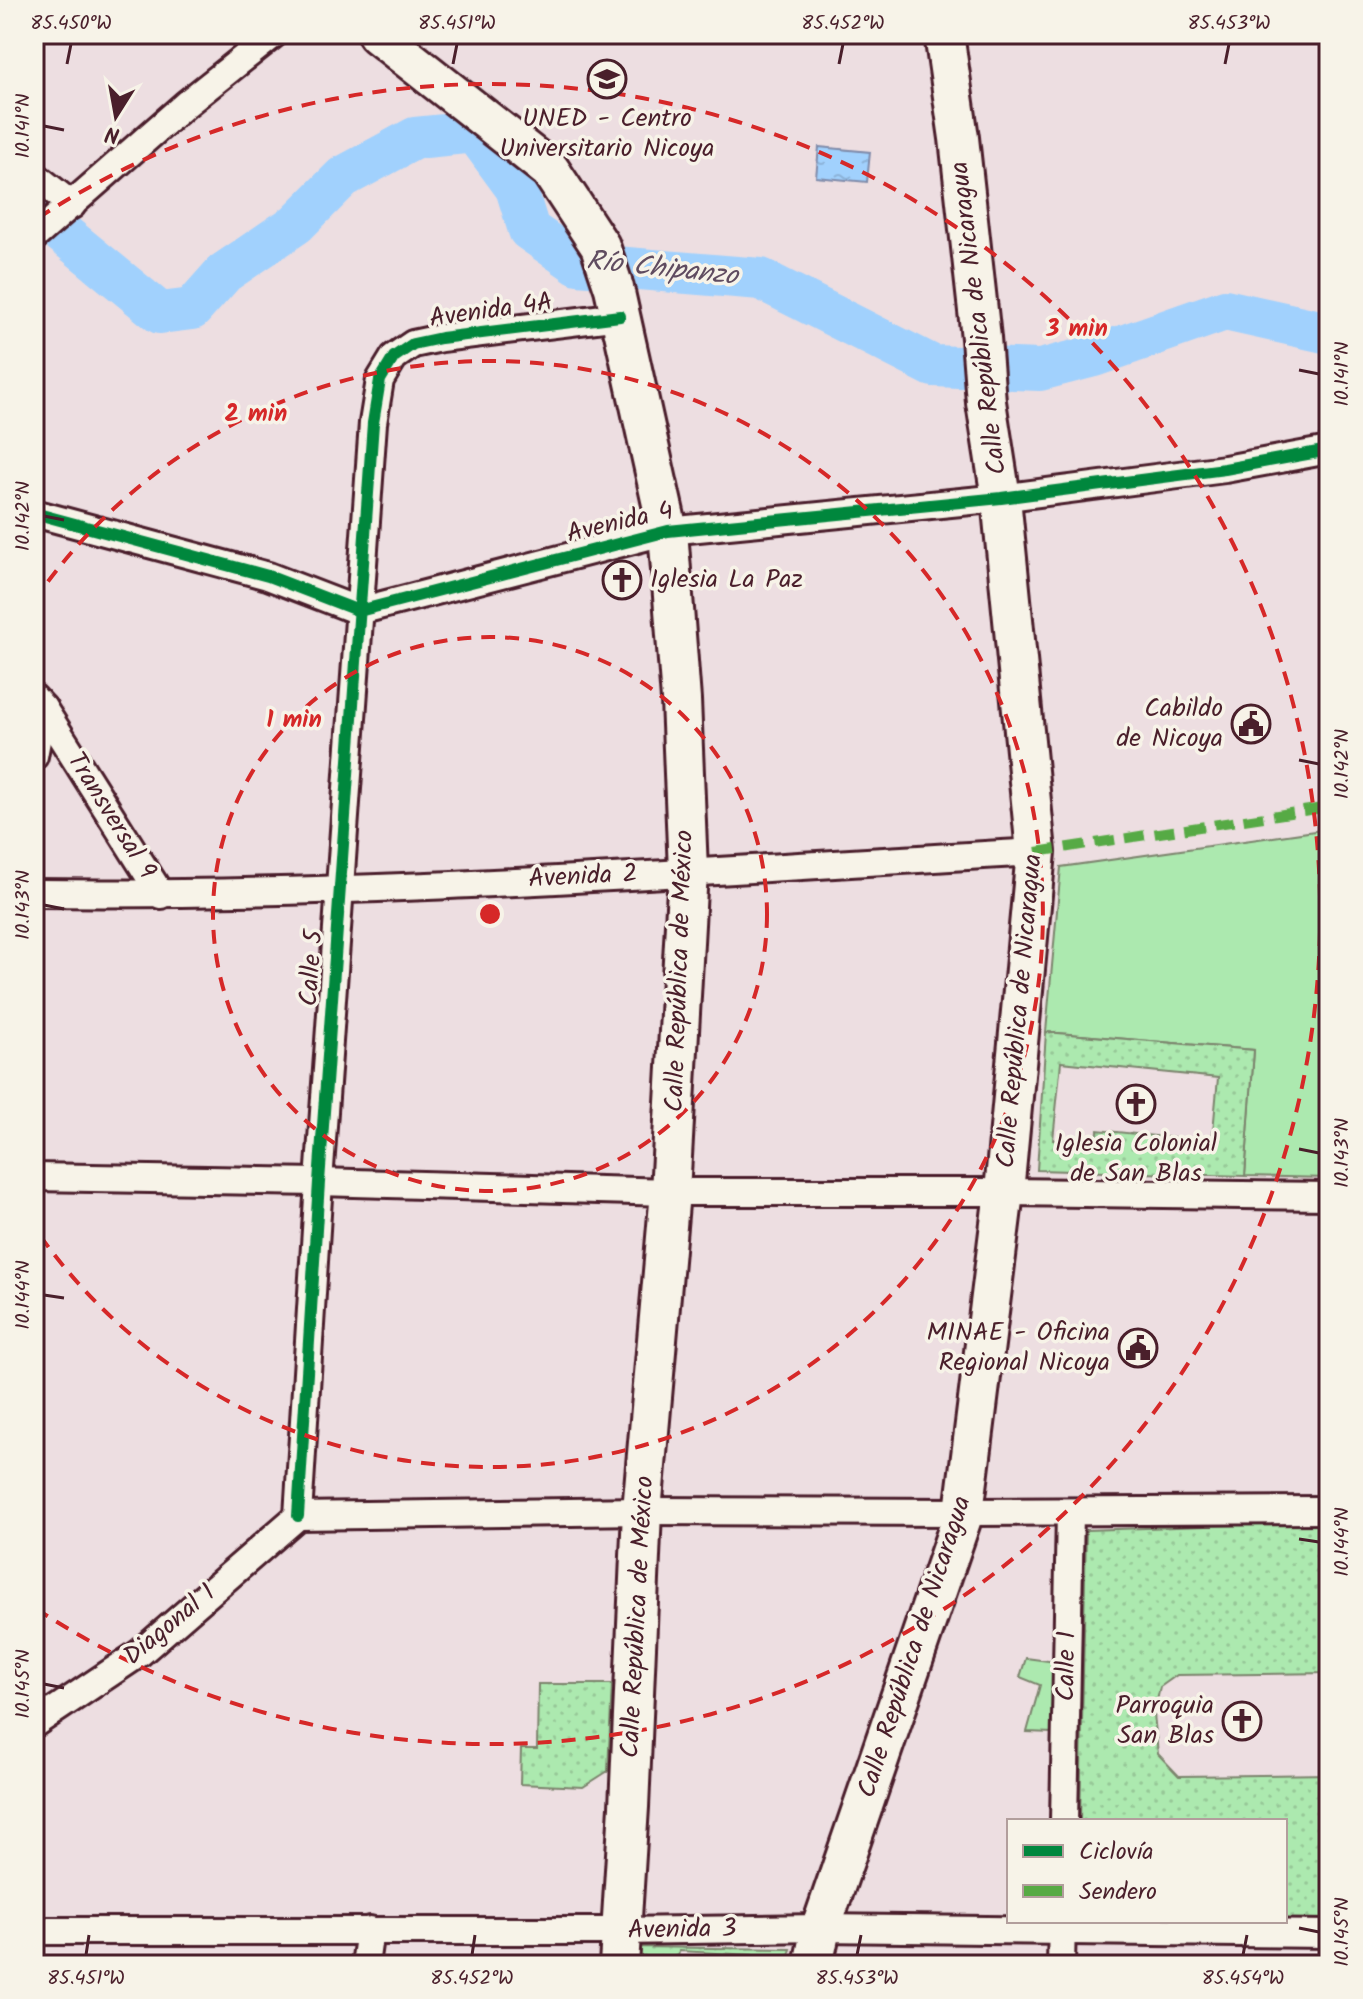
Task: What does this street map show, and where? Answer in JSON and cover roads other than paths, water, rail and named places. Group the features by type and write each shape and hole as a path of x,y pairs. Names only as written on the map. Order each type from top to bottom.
{"main road":[{"name":"Calle República de México","path":"377,34 550,170 600,246 617,302 668,531 681,700 688,871 670,1192 642,1511 620,1948"},
{"name":"Calle República de Nicaragua","path":"813,1965 821,1928 964,1512 1004,1192 1036,852 1001,498 986,402 959,138 944,34"}],"street":[{"path":"34,237 186,104 274,34"},
{"path":"34,175 66,210"},
{"name":"Avenida 4A","path":"373,423 380,380 394,357 413,344 617,302"},
{"name":"Calle 5","path":"298,1516 373,423"},
{"name":"Avenida 4","path":"359,611 668,531 1001,498 1225,469 1329,450"},
{"path":"34,513 268,576 359,611"},
{"path":"34,756 39,703"},
{"name":"Transversal 9","path":"39,703 161,895"},
{"name":"Avenida 2","path":"34,893 161,895 339,891 1036,852"},
{"path":"34,1177 670,1192 1329,1196"},
{"path":"298,1516 642,1511 1329,1510"},
{"name":"Calle 1","path":"1064,1819 1070,1512"},
{"name":"Diagonal 1","path":"34,1724 140,1653 298,1516"},
{"path":"1061,1965 1062,1926"},
{"name":"Avenida 3","path":"34,1931 370,1930 620,1948 821,1928 1062,1926 1098,1930 1329,1934"},
{"path":"365,1965 370,1930"}],"water":[{"path":"819,147 870,152 867,182 816,177"}],"waterway":[{"name":"Río Chipanzo","path":"34,210 160,313 192,309 224,273 296,224 343,177 415,138 475,132 516,188 529,230 578,264 761,279 933,366 1040,370 1094,356 1225,310 1329,333"}],"place":[{"name":"UNED - Centro Universitario Nicoya","path":"607,79"},
{"name":"Iglesia La Paz","path":"622,580"},
{"name":"Cabildo de Nicoya","path":"1251,724"},
{"name":"Iglesia Colonial de San Blas","path":"1136,1104"},
{"name":"MINAE - Oficina Regional Nicoya","path":"1138,1348"},
{"name":"Parroquia San Blas","path":"1242,1721"}]}
